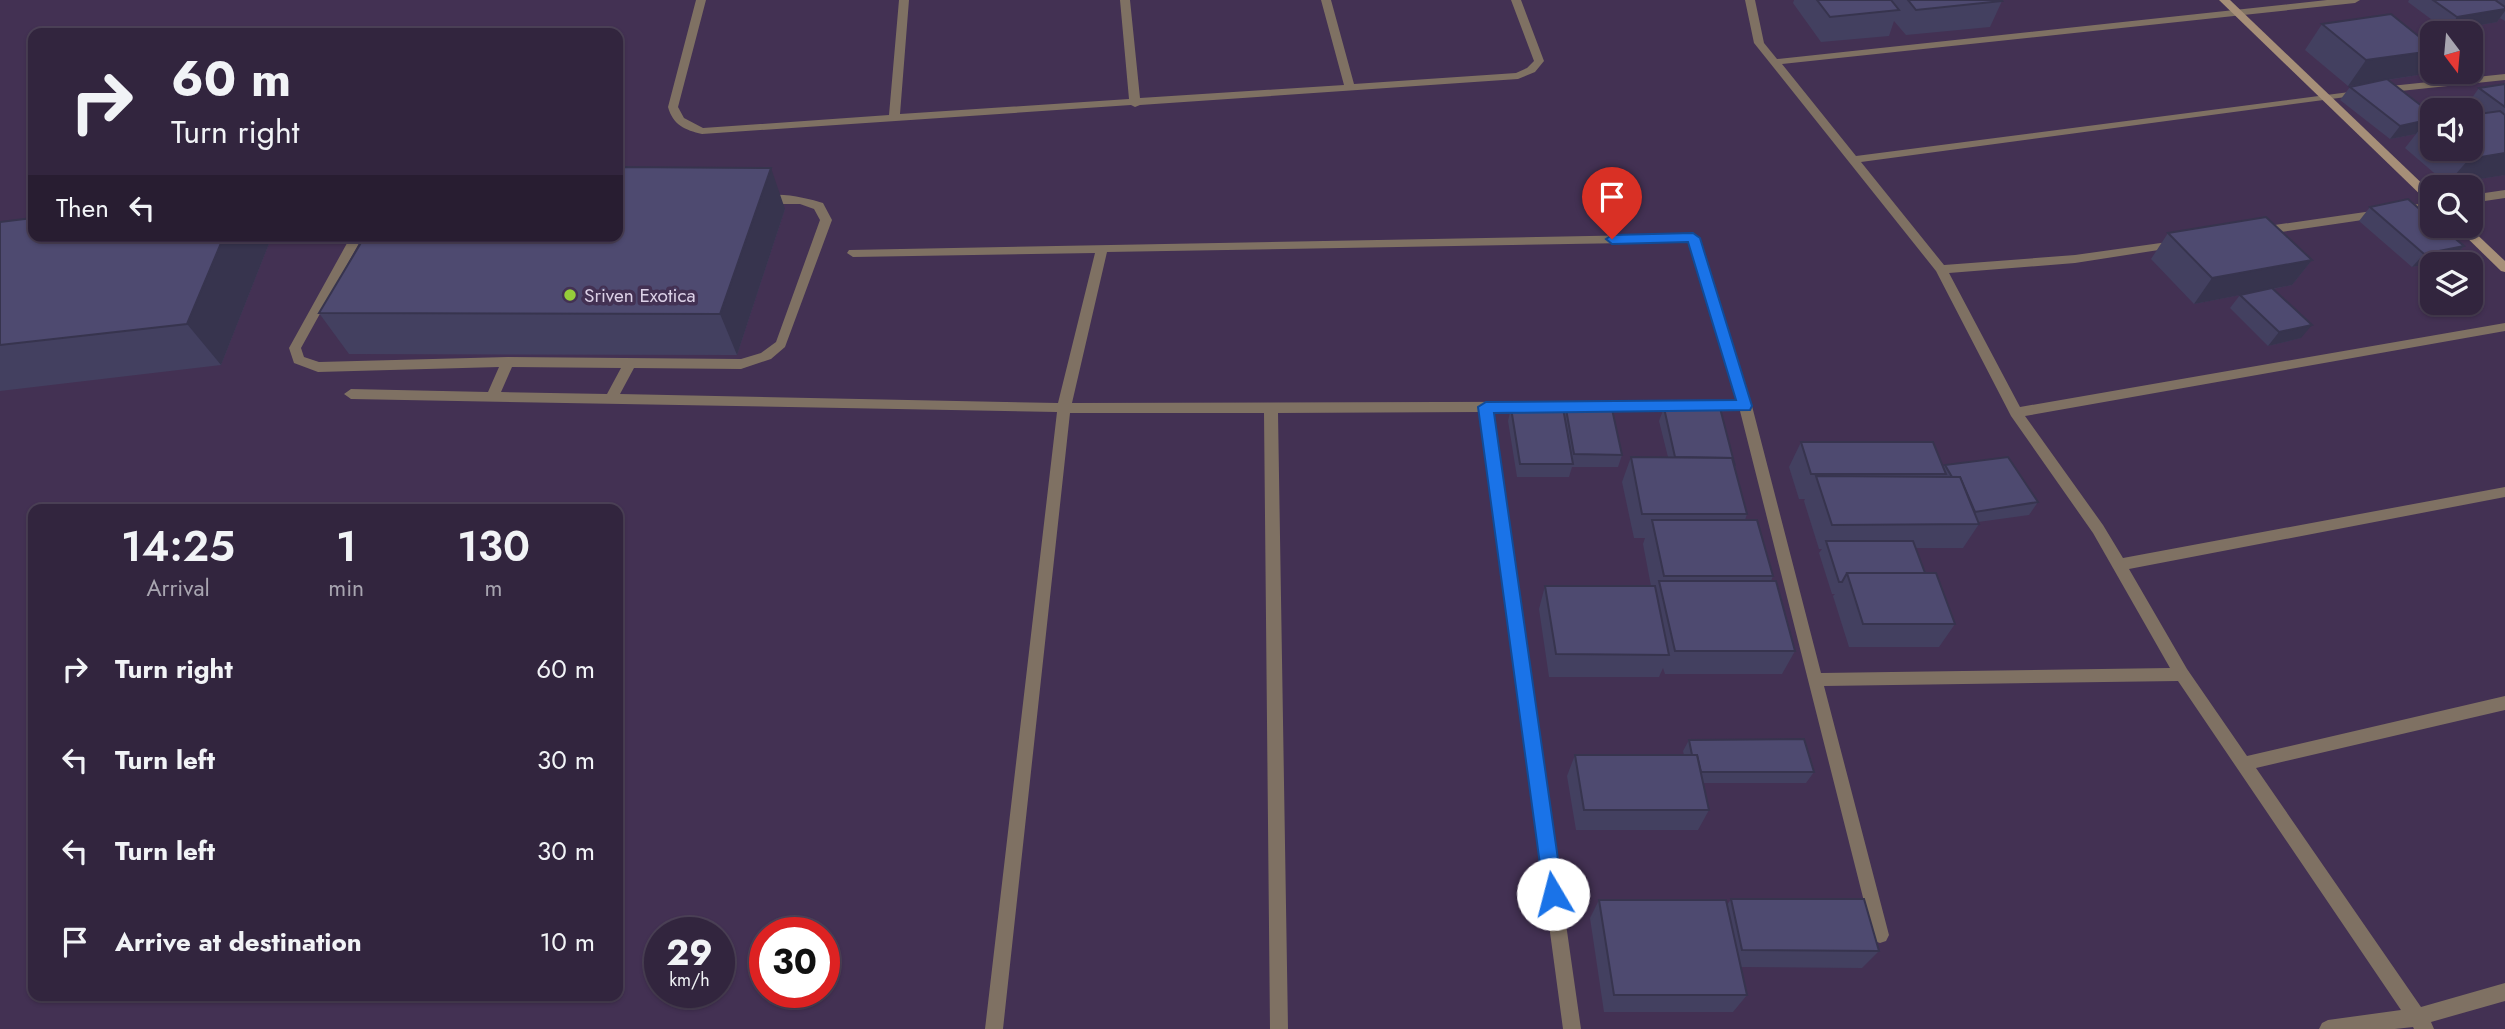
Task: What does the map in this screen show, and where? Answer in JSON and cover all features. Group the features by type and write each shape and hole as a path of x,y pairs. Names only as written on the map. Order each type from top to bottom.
{"street":[{"path":"701,0 673,107 675,117 683,125 702,131 1135,104 1349,85 1518,76 1531,70 1539,61 1516,0"},
{"path":"894,118 904,0"},
{"path":"1125,0 1135,104"},
{"path":"1326,0 1349,85"},
{"path":"1750,0 1759,43 1941,269 2016,413 2098,529 2182,674 2421,1023"},
{"path":"2224,0 2420,187"},
{"path":"1774,62 2355,0"},
{"path":"1853,160 2325,96 2505,77"},
{"path":"2483,198 2505,194"},
{"path":"354,242 295,348 299,360 318,367 508,362 741,364 766,356 781,344 826,220 819,206 801,200 749,200"},
{"path":"2254,232 2420,208"},
{"path":"853,253 1693,238 1745,406 1817,680 1880,936"},
{"path":"2473,238 2505,268"},
{"path":"1941,269 2075,259 2185,243"},
{"path":"993,1029 1065,407 1102,248"},
{"path":"2016,413 2505,327"},
{"path":"493,397 508,362"},
{"path":"611,399 631,363"},
{"path":"351,394 1271,409 1745,406"},
{"path":"1486,407 1572,1029"},
{"path":"1271,409 1279,1029"},
{"path":"2119,565 2505,492"},
{"path":"1817,680 2182,674"},
{"path":"2244,764 2505,704"},
{"path":"2328,1029 2421,1023 2505,992"}],"building":[{"path":"1817,0 1891,0 1899,10 1830,17"},
{"path":"1908,0 2001,0 2002,1 1916,10"},
{"path":"2433,0 2495,0 2505,9 2457,17"},
{"path":"2391,14 2420,37 2420,53 2366,60 2322,24"},
{"path":"2387,79 2420,105 2420,122 2400,126 2350,87"},
{"path":"2505,84 2505,107 2479,88"},
{"path":"2500,111 2505,115 2505,153 2483,157 2483,113"},
{"path":"623,167 771,168 720,314 319,313 361,242 623,242"},
{"path":"2408,199 2420,210 2420,238 2454,238 2464,246 2422,252 2370,207"},
{"path":"2266,217 2312,260 2212,278 2168,233"},
{"path":"28,219 28,242 221,242 187,324 0,345 0,222"},
{"path":"2272,288 2312,325 2279,332 2240,295"},
{"path":"1511,408 1563,408 1573,464 1520,464"},
{"path":"1664,408 1720,408 1735,466 1732,458 1675,457"},
{"path":"1566,409 1612,409 1622,455 1574,454"},
{"path":"1801,442 1933,442 1946,474 1811,474"},
{"path":"1631,457 1732,458 1747,514 1642,514"},
{"path":"2008,457 2038,502 1975,512 1960,477 1952,477 1945,465"},
{"path":"1816,476 1960,477 1979,524 1832,525"},
{"path":"1652,520 1757,520 1773,576 1664,576"},
{"path":"1826,541 1913,541 1925,573 1847,573 1842,582 1839,582"},
{"path":"1847,573 1936,573 1955,624 1863,624"},
{"path":"1659,581 1776,581 1795,651 1675,651"},
{"path":"1545,586 1655,586 1669,655 1556,654"},
{"path":"1804,739 1814,772 1701,772 1697,755 1692,755 1689,740"},
{"path":"1575,755 1697,755 1709,810 1584,810"},
{"path":"1731,899 1864,899 1879,951 1742,950"},
{"path":"1599,900 1726,900 1747,995 1614,995"}],"place":[{"name":"Sriven Exotica","path":"570,295"}],"route":[{"path":"1553,894 1486,407 1745,406 1693,238 1612,239"}]}
